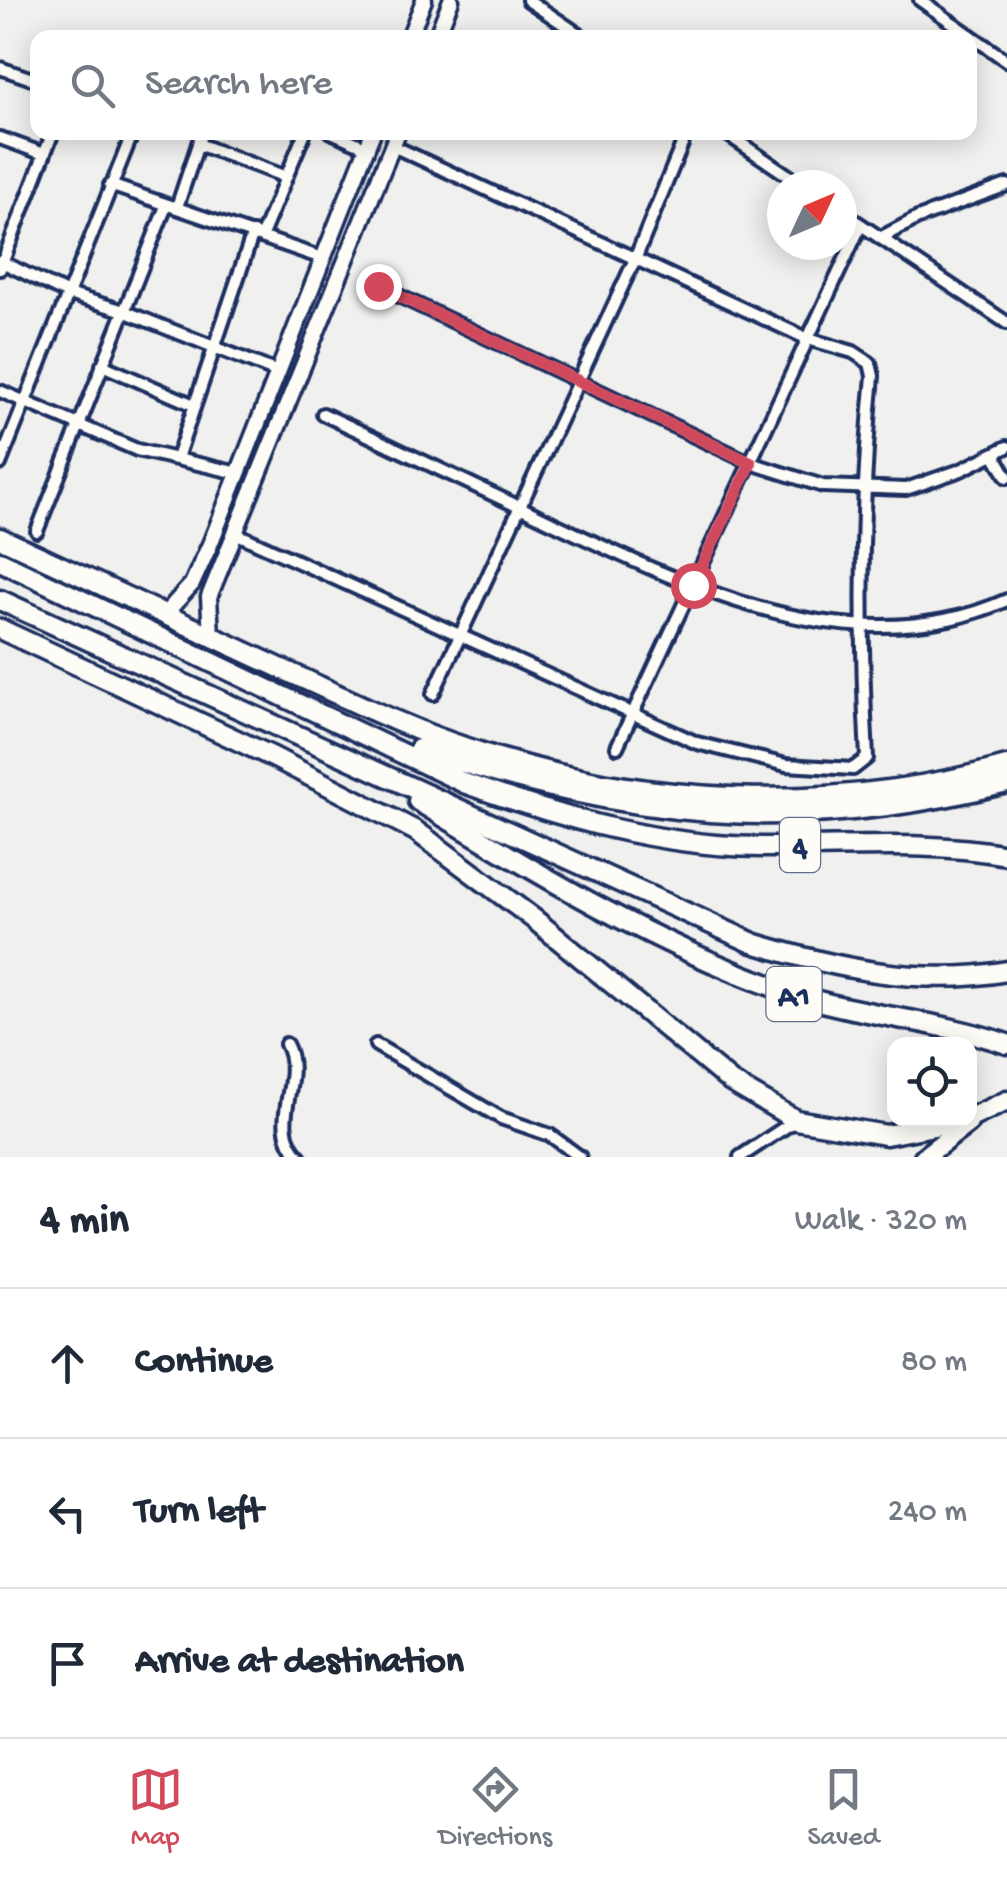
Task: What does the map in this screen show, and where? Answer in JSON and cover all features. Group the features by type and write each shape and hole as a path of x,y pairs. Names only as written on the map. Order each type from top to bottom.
{"highway":[{"path":"0,538 404,725 472,750 604,783 752,798 840,796 908,789 1007,766"},
{"name":"4","path":"0,562 363,731 464,783 594,824 732,846 908,845 1007,855"},
{"path":"0,600 753,943 866,971 980,976 1007,971"},
{"path":"0,629 273,757 416,831 504,894 732,1082 796,1120 886,1136 928,1127"},
{"path":"363,731 595,800 673,811 811,814 872,810 934,801 1007,783"},
{"name":"A1","path":"353,762 595,903 738,974 796,994 1007,1044"},
{"path":"977,1115 1007,1101"},
{"path":"924,1157 959,1127"}],"main road":[{"path":"412,30 424,0"},
{"path":"439,30 451,0"},
{"path":"164,614 192,584 370,140"},
{"path":"210,636 209,596 395,140"}],"street":[{"path":"528,0 572,30"},
{"path":"920,0 963,30"},
{"path":"977,40 1007,61"},
{"path":"0,68 30,78"},
{"path":"0,138 44,154"},
{"path":"49,140 1,264 68,294 214,344 277,372"},
{"path":"0,464 130,140"},
{"path":"37,531 121,310 199,140"},
{"path":"204,140 286,177"},
{"path":"178,458 214,344 257,234 301,140"},
{"path":"349,140 368,148"},
{"path":"235,533 697,743 768,761 853,770 867,758 860,626 861,490 873,376 870,363 853,352 808,339 397,140"},
{"path":"433,694 636,257 684,140"},
{"path":"736,140 780,170"},
{"path":"880,238 1007,184"},
{"path":"110,185 322,258"},
{"path":"857,222 1007,323"},
{"path":"618,748 861,225"},
{"path":"378,286 751,463 823,486 906,489 995,456 1007,447"},
{"path":"102,365 194,405"},
{"path":"0,391 137,450 238,474"},
{"path":"323,414 518,506 748,606 860,626 959,616 1007,600"},
{"path":"995,456 1007,477"},
{"path":"286,1044 295,1069 285,1098 285,1126 290,1148 300,1157"},
{"path":"376,1046 500,1118 550,1135 580,1157"},
{"path":"740,1157 796,1120"}],"route":[{"path":"378,286 751,463 693,585"}]}
